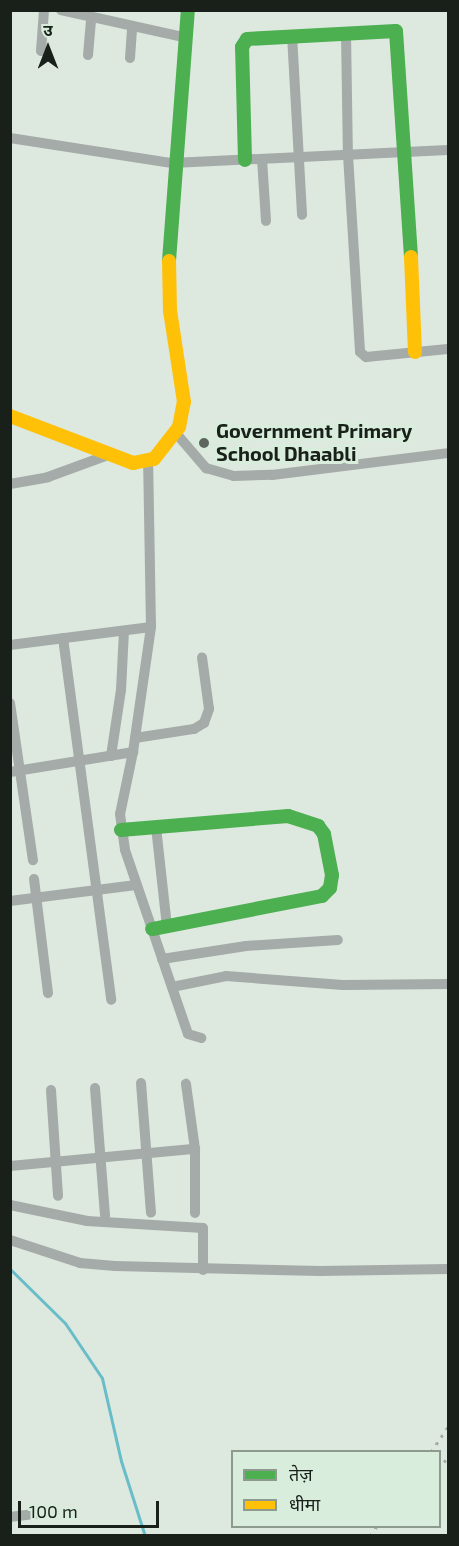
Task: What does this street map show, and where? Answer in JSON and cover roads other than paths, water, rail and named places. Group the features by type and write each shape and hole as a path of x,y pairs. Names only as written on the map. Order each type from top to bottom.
{"street":[{"path":"41,51 44,10"},
{"path":"61,10 187,38"},
{"path":"188,10 187,38 172,163 171,310 184,402 183,417 175,432 148,462 151,627 133,752 121,802 121,830 136,885 188,1034 201,1038"},
{"path":"88,55 90,15"},
{"path":"130,58 132,26"},
{"path":"245,160 242,47 247,39 389,31 399,36 415,352"},
{"path":"346,33 348,155 360,352 366,357 448,349"},
{"path":"292,35 301,157 302,215"},
{"path":"10,138 172,163 448,150"},
{"path":"261,159 266,221"},
{"path":"10,416 108,455 133,463 148,462"},
{"path":"175,432 206,468 234,476 272,475 448,453"},
{"path":"10,484 48,477 108,455"},
{"path":"10,645 151,627"},
{"path":"111,756 121,690 124,631"},
{"path":"63,638 111,1000"},
{"path":"135,738 194,729 204,723 209,709 202,657"},
{"path":"10,703 16,771 33,860"},
{"path":"16,771 133,752"},
{"path":"121,830 288,816 305,819 324,834 332,875 330,888 322,896 152,929"},
{"path":"156,827 167,926"},
{"path":"34,879 48,993"},
{"path":"10,901 136,885"},
{"path":"162,959 246,946 338,940"},
{"path":"172,987 225,976 343,985 448,984"},
{"path":"141,1083 151,1213"},
{"path":"186,1084 195,1149 195,1213"},
{"path":"95,1088 105,1216"},
{"path":"51,1090 58,1196"},
{"path":"11,1165 195,1149"},
{"path":"10,1205 87,1221 203,1228 203,1270"},
{"path":"10,1240 80,1263 203,1270 448,1269"},
{"path":"10,1517 36,1514"}],"waterway":[{"path":"10,1269 65,1323 102,1378 121,1461 145,1536"}],"railway":[{"path":"432,1450 448,1427"},
{"path":"444,1462 448,1457"},
{"path":"370,1536 376,1528"}],"place":[{"name":"Government Primary School Dhaabli","path":"204,443"}]}
